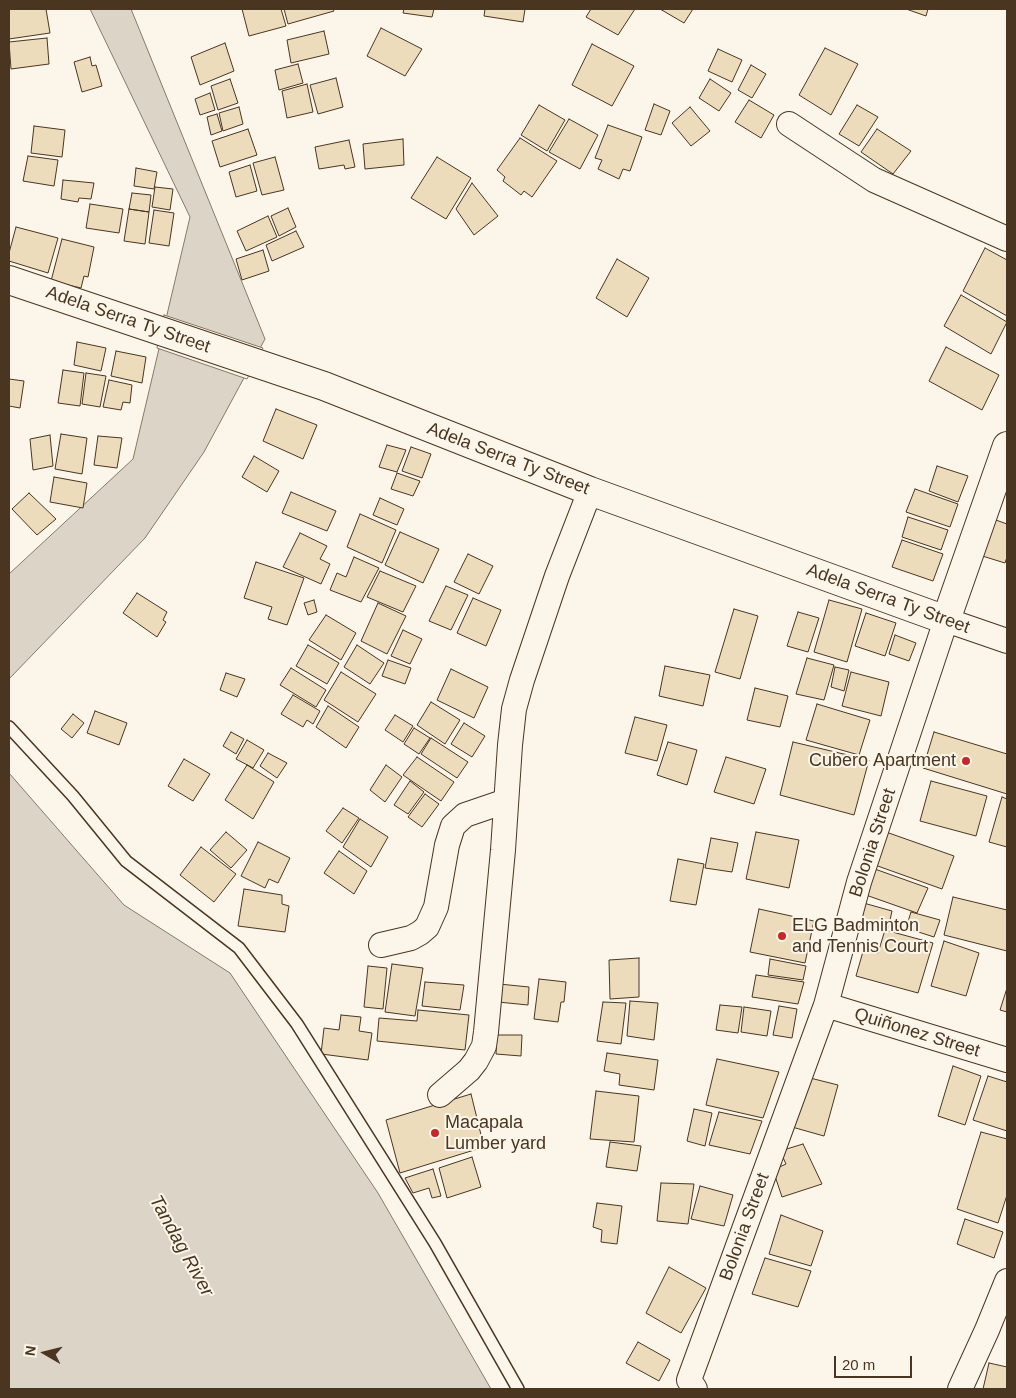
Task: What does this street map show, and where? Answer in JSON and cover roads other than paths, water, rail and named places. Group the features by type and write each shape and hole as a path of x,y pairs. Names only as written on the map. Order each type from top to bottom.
{"main road":[{"name":"Adela Serra Ty Street","path":"9,280 324,386 590,491 946,620"},
{"name":"Bolonia Street","path":"946,620 1007,446"}],"street":[{"path":"789,124 874,180 1007,239"},
{"path":"440,1095 470,1070 484,1046 514,709 557,576 590,491"},
{"name":"Adela Serra Ty Street","path":"946,620 1007,641"},
{"name":"Bolonia Street","path":"690,1386 826,1005 859,882 946,620"},
{"path":"382,944 411,938 427,927 436,907 447,845 453,826 465,815 506,800"},
{"name":"Quiñonez Street","path":"826,1005 1007,1060"},
{"path":"960,1389 1007,1281"}],"lane":[{"path":"9,727 73,796 126,861 239,948 297,1024 435,1243 518,1389"}],"water":[{"path":"90,9 131,9 265,339 204,452 145,538 9,679 9,574 133,459 190,217"},
{"name":"Tandag River","path":"9,773 124,905 230,973 378,1193 491,1389 9,1389"}],"place":[{"name":"Cubero Apartment","path":"966,761"},
{"name":"ELG Badminton and Tennis Court","path":"782,936"},
{"name":"Macapala Lumber yard","path":"435,1133"}]}
